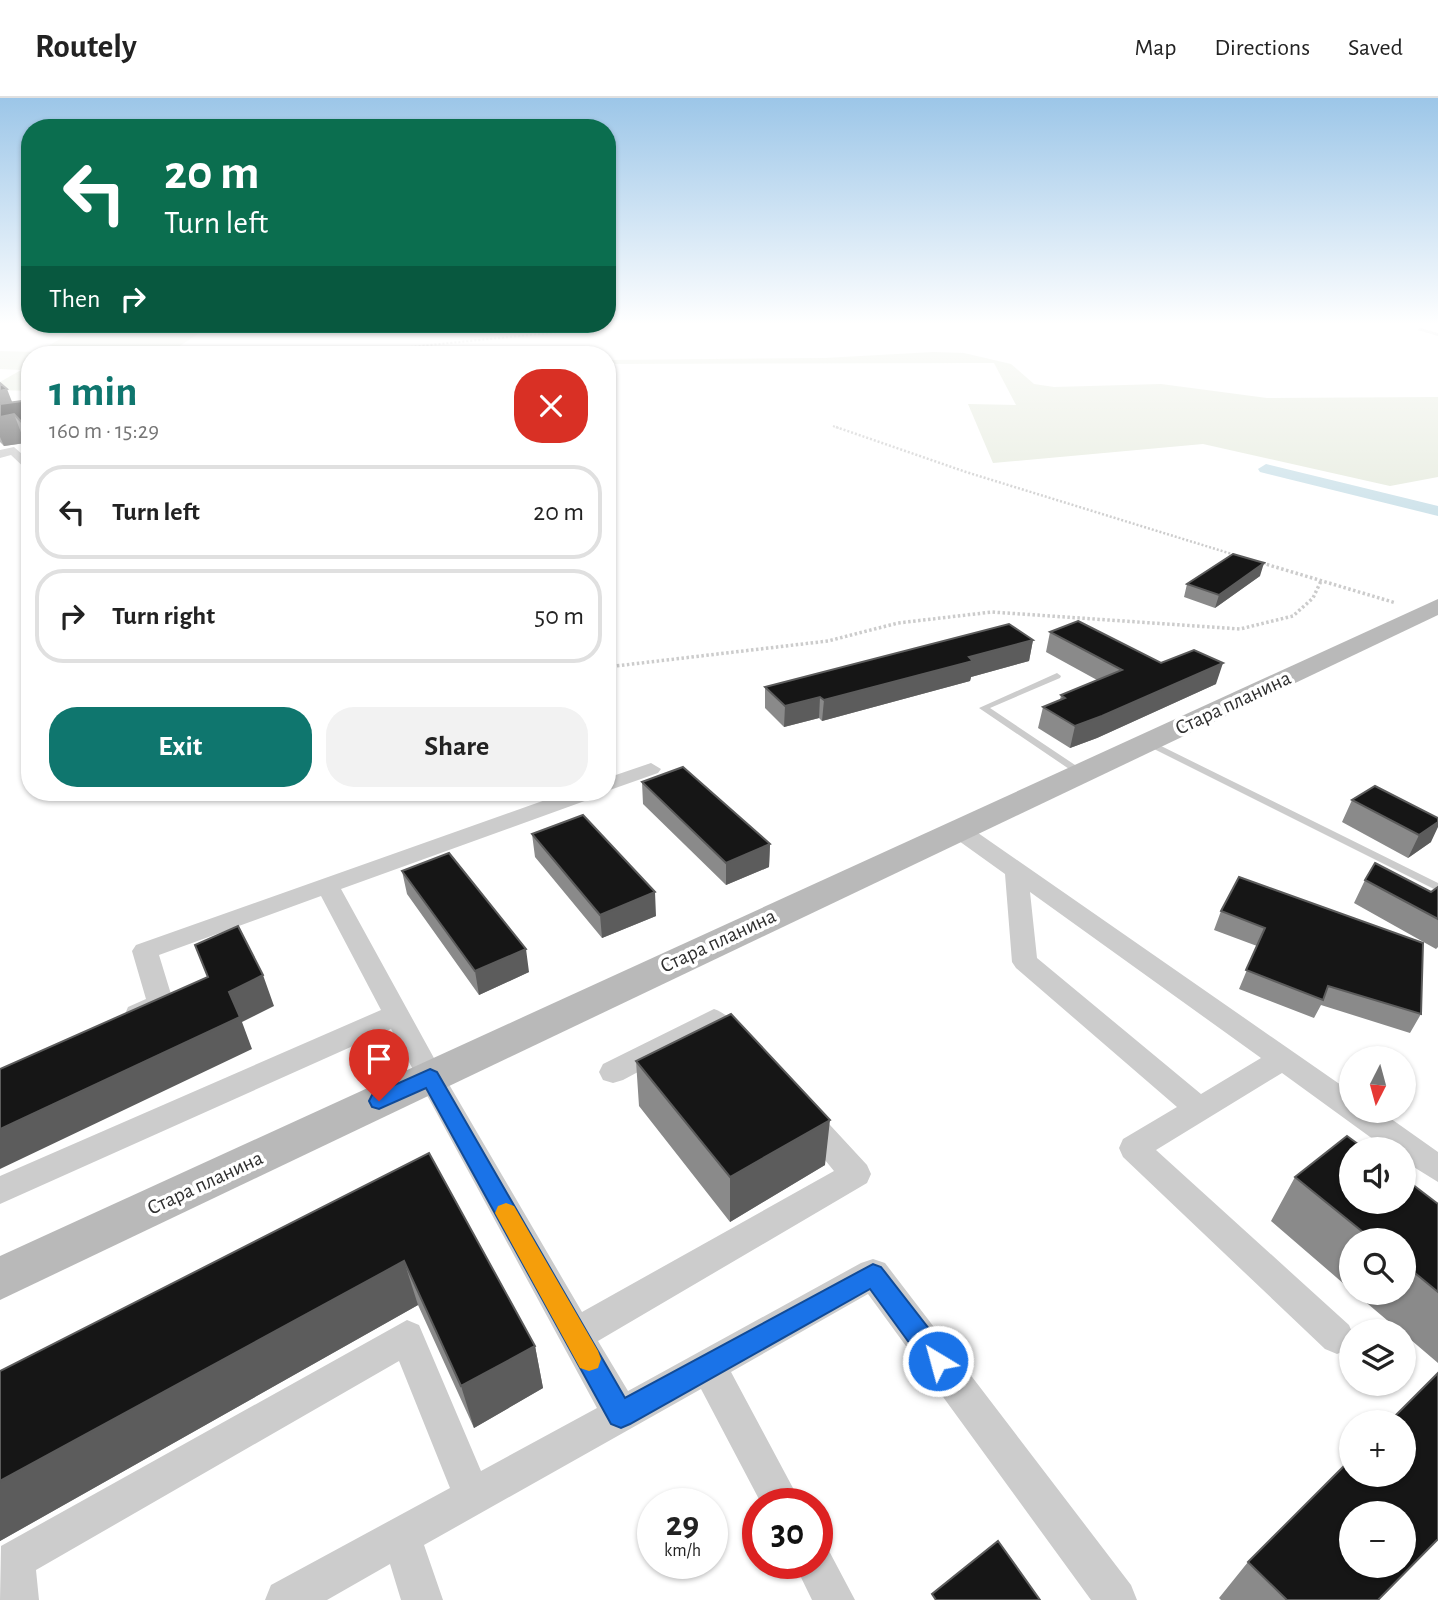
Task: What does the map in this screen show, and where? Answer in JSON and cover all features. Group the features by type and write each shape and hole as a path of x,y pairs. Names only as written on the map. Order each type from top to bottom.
{"street":[{"path":"0,454 14,451 21,459"},
{"name":"Стара планина","path":"0,1279 1429,610"},
{"path":"616,782 651,769"},
{"path":"111,1026 161,1004 145,951 563,801"},
{"path":"960,831 1339,1099"},
{"path":"1016,870 1025,962 1199,1109"},
{"path":"328,887 430,1077 621,1415"},
{"path":"0,1190 396,1014"},
{"path":"613,1072 714,1019 758,1067"},
{"path":"1283,1059 1134,1149 1337,1337"},
{"path":"575,1335 856,1174 785,1096"},
{"path":"1375,1124 1438,1169"},
{"path":"286,1600 873,1274 1116,1600"},
{"path":"18,1600 15,1560 407,1337 473,1497"},
{"path":"708,1366 774,1488"},
{"path":"401,1537 422,1600"},
{"path":"823,1579 834,1600"}],"lane":[{"path":"1057,676 983,708 1081,773"},
{"path":"1149,743 1438,887"}],"path":[{"path":"833,426 966,472 1242,557"},
{"path":"1255,561 1429,610"},
{"path":"616,666 828,641 898,623 992,612 1240,629 1293,616 1313,598 1321,581"}],"shaded area":[{"path":"1009,392 1222,392 1267,398 1438,397 1438,477 1390,486 1203,444 993,463 968,404 1016,405"}],"building":[{"path":"21,401 21,421 14,414 0,417 0,404"},
{"path":"1233,554 1264,563 1219,595 1187,584"},
{"path":"1078,621 1161,663 1194,650 1223,663 1075,726 1043,707 1065,698 1061,695 1122,670 1050,632"},
{"path":"1009,624 1033,640 969,657 973,661 824,700 820,697 785,706 765,687"},
{"path":"683,767 770,844 726,863 642,782"},
{"path":"1375,786 1438,818 1438,822 1419,835 1352,800"},
{"path":"583,815 655,892 600,915 532,834"},
{"path":"449,853 526,949 475,971 402,871"},
{"path":"1375,863 1431,892 1438,887 1438,919 1365,880"},
{"path":"1239,877 1423,943 1421,1014 1328,986 1323,1000 1246,970 1265,928 1221,911"},
{"path":"238,926 263,975 229,992 240,1017 0,1129 0,1069 208,977 195,945"},
{"path":"731,1014 830,1120 730,1177 636,1061"},
{"path":"1339,1142 1339,1213 1295,1177"},
{"path":"429,1153 535,1346 461,1386 404,1261 0,1481 0,1371"},
{"path":"1416,1187 1438,1204 1438,1292 1416,1274 1416,1228 1358,1228 1341,1214 1416,1214"},
{"path":"1438,1373 1438,1539 1416,1561 1416,1501 1339,1501 1339,1578 1400,1578 1378,1600 1287,1600 1248,1562 1339,1471 1339,1487 1416,1487 1416,1410 1401,1410"},
{"path":"998,1541 1040,1600 936,1600 932,1594"}],"waterway":[{"path":"1266,469 1438,511"}],"slow traffic":[{"path":"506,1213 589,1359"}],"route":[{"path":"379,1101 430,1077 621,1415 873,1274 938,1361"}]}
